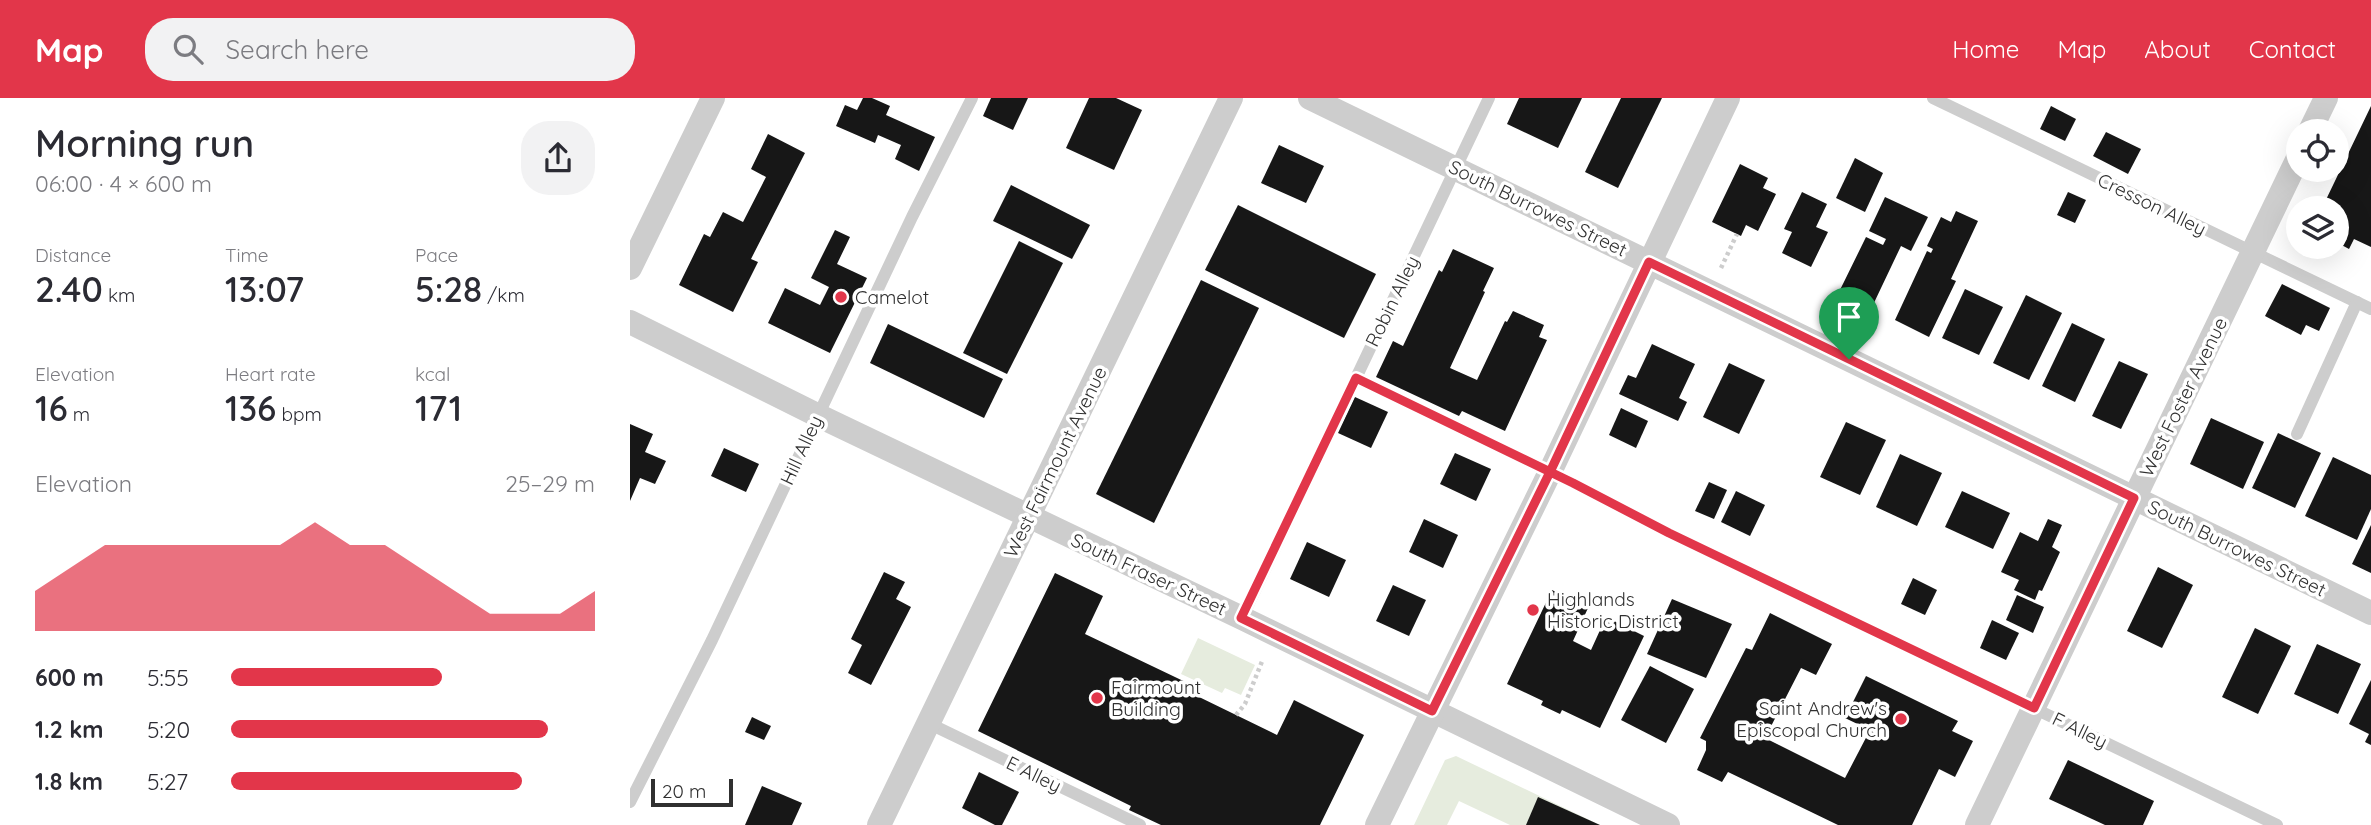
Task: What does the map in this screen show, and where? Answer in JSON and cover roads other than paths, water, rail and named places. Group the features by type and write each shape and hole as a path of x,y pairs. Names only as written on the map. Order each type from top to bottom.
{"street":[{"path":"630,268 713,98"},
{"name":"West Fairmount Avenue","path":"879,825 1231,98"},
{"name":"South Burrowes Street","path":"1310,98 2371,613"},
{"path":"1377,825 1550,472 1728,98"},
{"path":"2316,119 2326,98"},
{"name":"West Foster Avenue","path":"1977,825 2286,182"},
{"name":"South Fraser Street","path":"630,322 817,415 1668,825"}],"lane":[{"name":"Hill Alley","path":"630,802 712,640 817,415 972,98"},
{"name":"Robin Alley","path":"1241,618 1489,98"},
{"name":"Cresson Alley","path":"1933,98 2371,309"},
{"path":"2297,434 2357,302"},
{"name":"F Alley","path":"1356,378 1669,533 2277,825"},
{"name":"E Alley","path":"928,723 1134,824"}],"place":[{"name":"Camelot","path":"841,297"},
{"name":"Highlands Historic District","path":"1533,610"},
{"name":"Fairmount Building","path":"1097,698"},
{"name":"Saint Andrew's Episcopal Church","path":"1901,719"}]}
